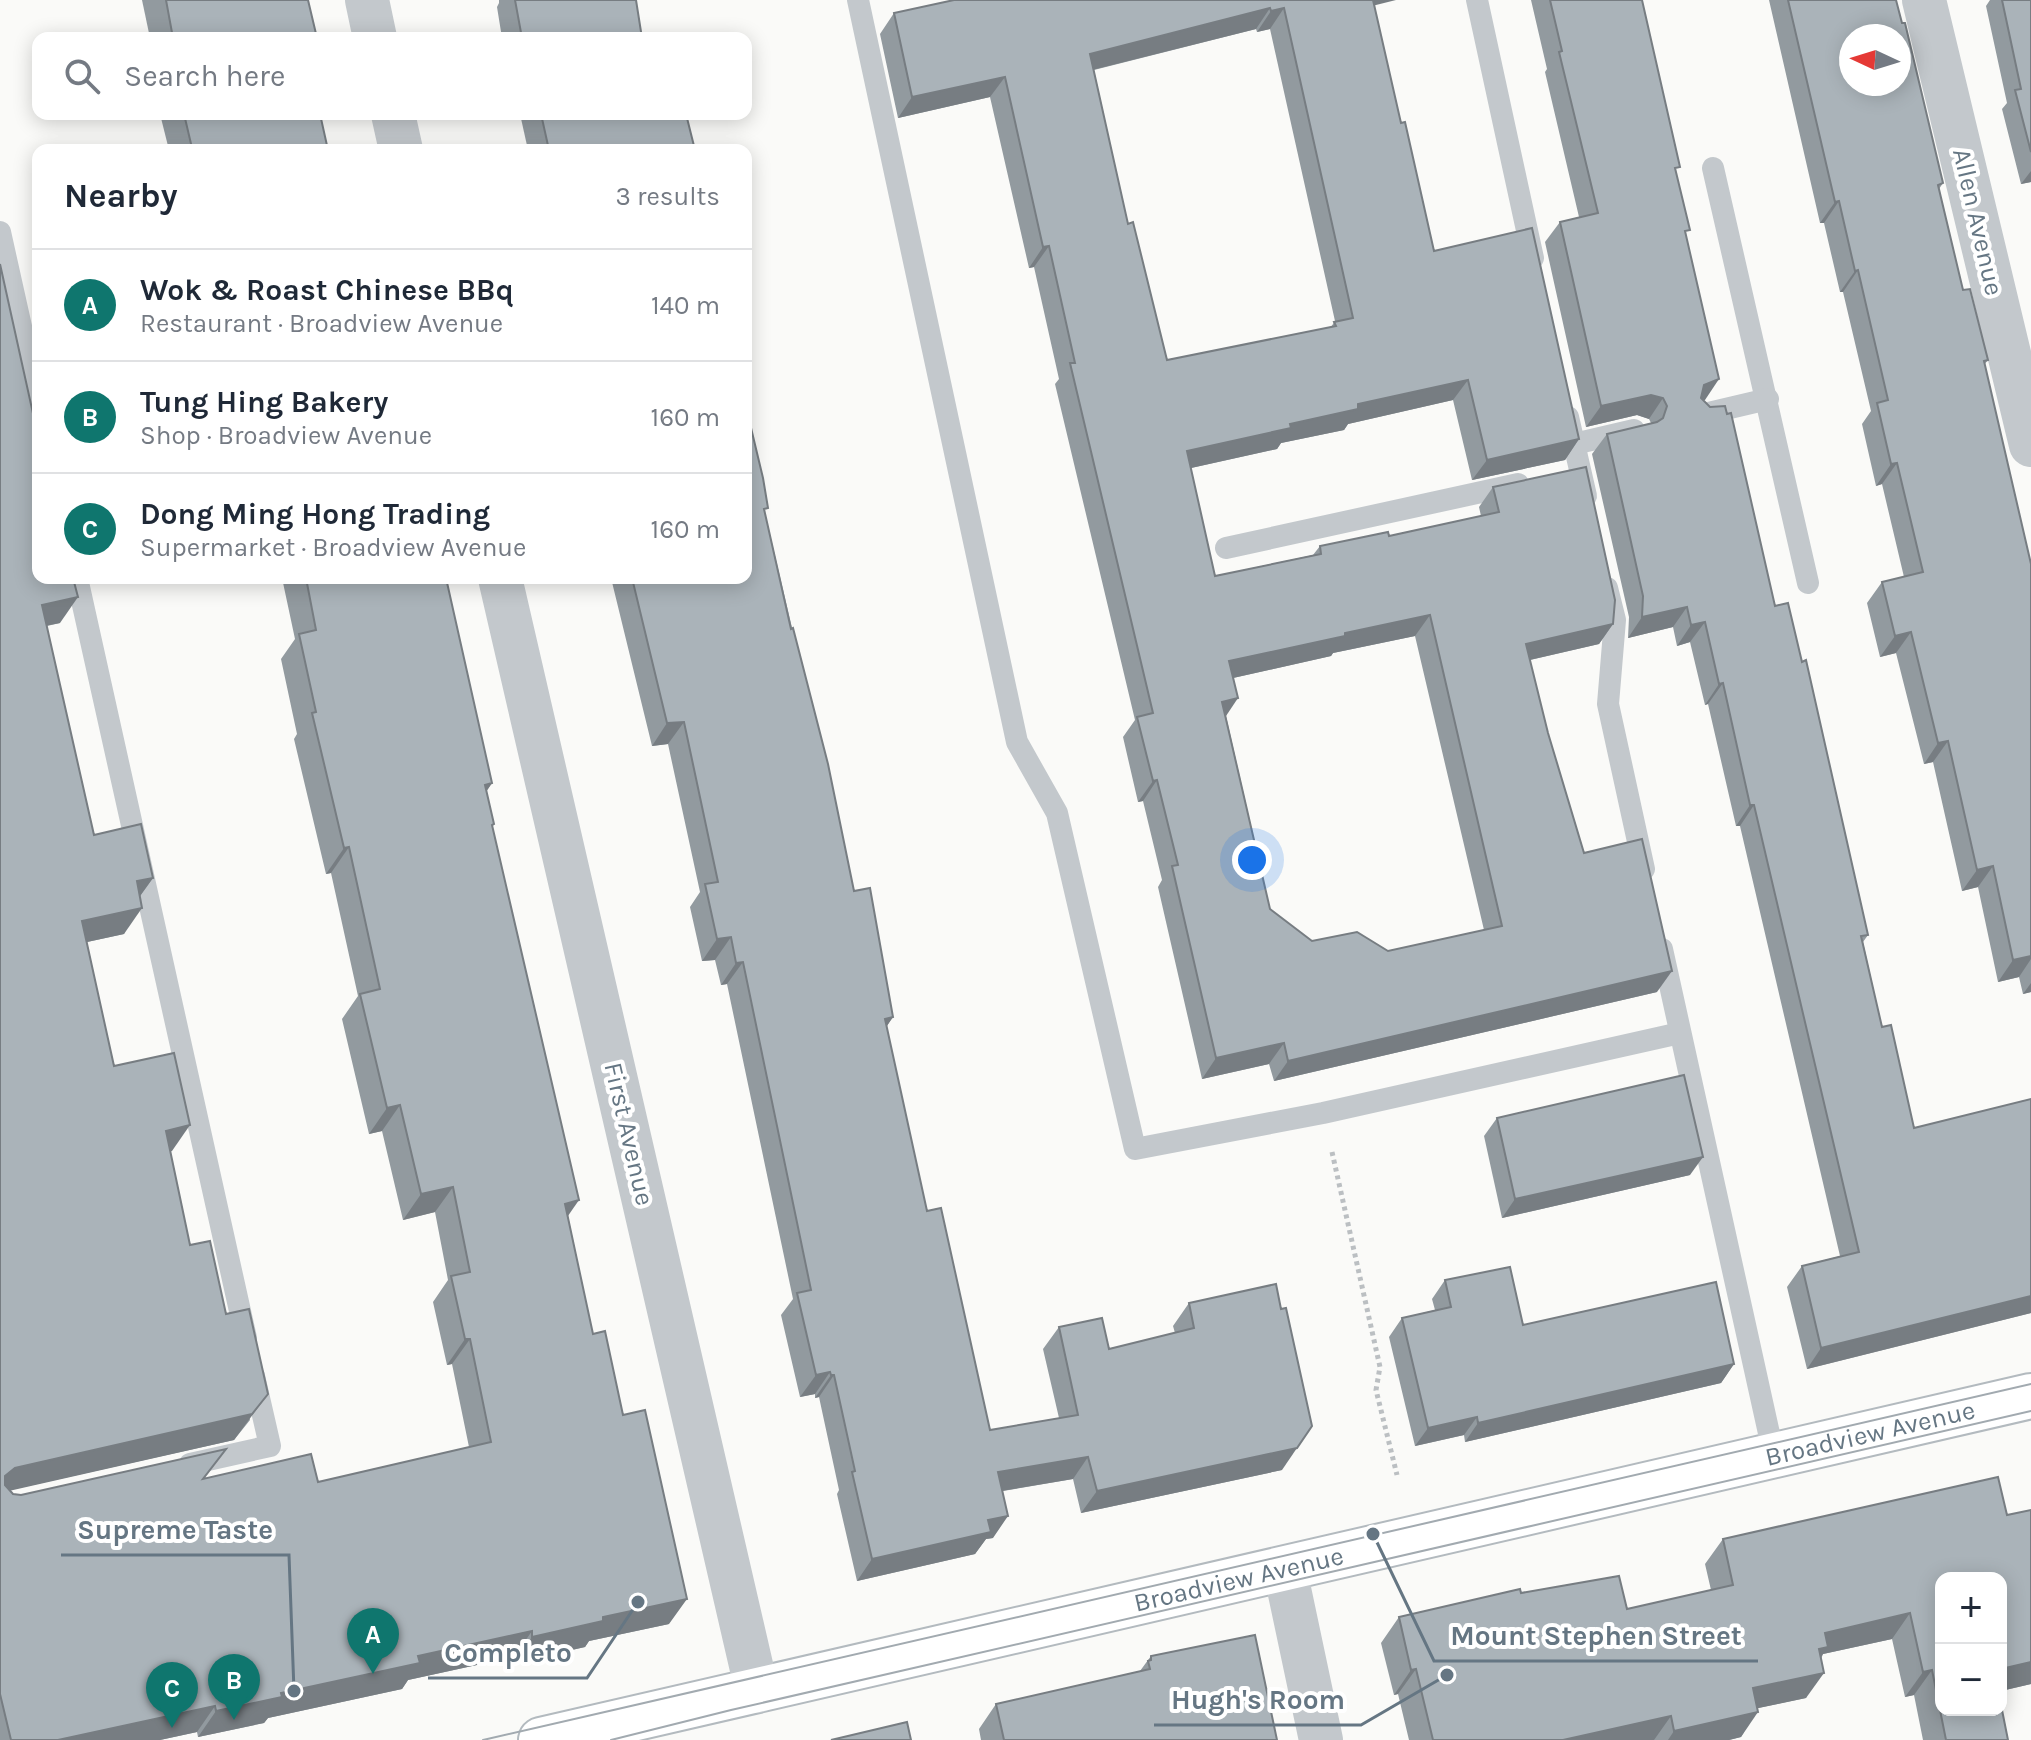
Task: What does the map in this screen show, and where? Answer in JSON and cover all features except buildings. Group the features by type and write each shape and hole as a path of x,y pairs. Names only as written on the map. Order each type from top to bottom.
{"main road":[{"name":"Broadview Avenue","path":"541,1740 2031,1396"}],"street":[{"path":"367,0 374,32"},
{"name":"Allen Avenue","path":"1924,0 2031,445"},
{"path":"394,120 400,144"},
{"name":"First Avenue","path":"501,584 757,1691"},
{"path":"1285,1570 1321,1740"}],"lane":[{"path":"858,0 1017,742 1057,813 1135,1149 1323,1113 1680,1033"},
{"path":"1477,0 1537,276"},
{"path":"1713,168 1808,583"},
{"path":"0,232 32,376"},
{"path":"1564,398 1574,444 1572,473 1590,516"},
{"path":"1700,415 1768,399"},
{"path":"1574,444 1639,429"},
{"path":"1226,548 1534,481"},
{"path":"1601,560 1615,620 1608,704 1647,883"},
{"path":"78,584 270,1446 165,1470"},
{"path":"1657,928 1774,1456"}],"path":[{"path":"1323,1113 1380,1367 1376,1390 1397,1475"}],"tram line":[{"path":"483,1740 2031,1384"},
{"path":"611,1740 2031,1411"}],"place":[{"name":"Mount Stephen Street","path":"1373,1534"},
{"name":"Completo","path":"638,1602"},
{"name":"Wok & Roast Chinese BBq","path":"373,1674"},
{"name":"Hugh's Room","path":"1447,1675"},
{"name":"Supreme Taste","path":"294,1691"},
{"name":"Tung Hing Bakery","path":"234,1720"},
{"name":"Dong Ming Hong Trading","path":"172,1728"}]}
